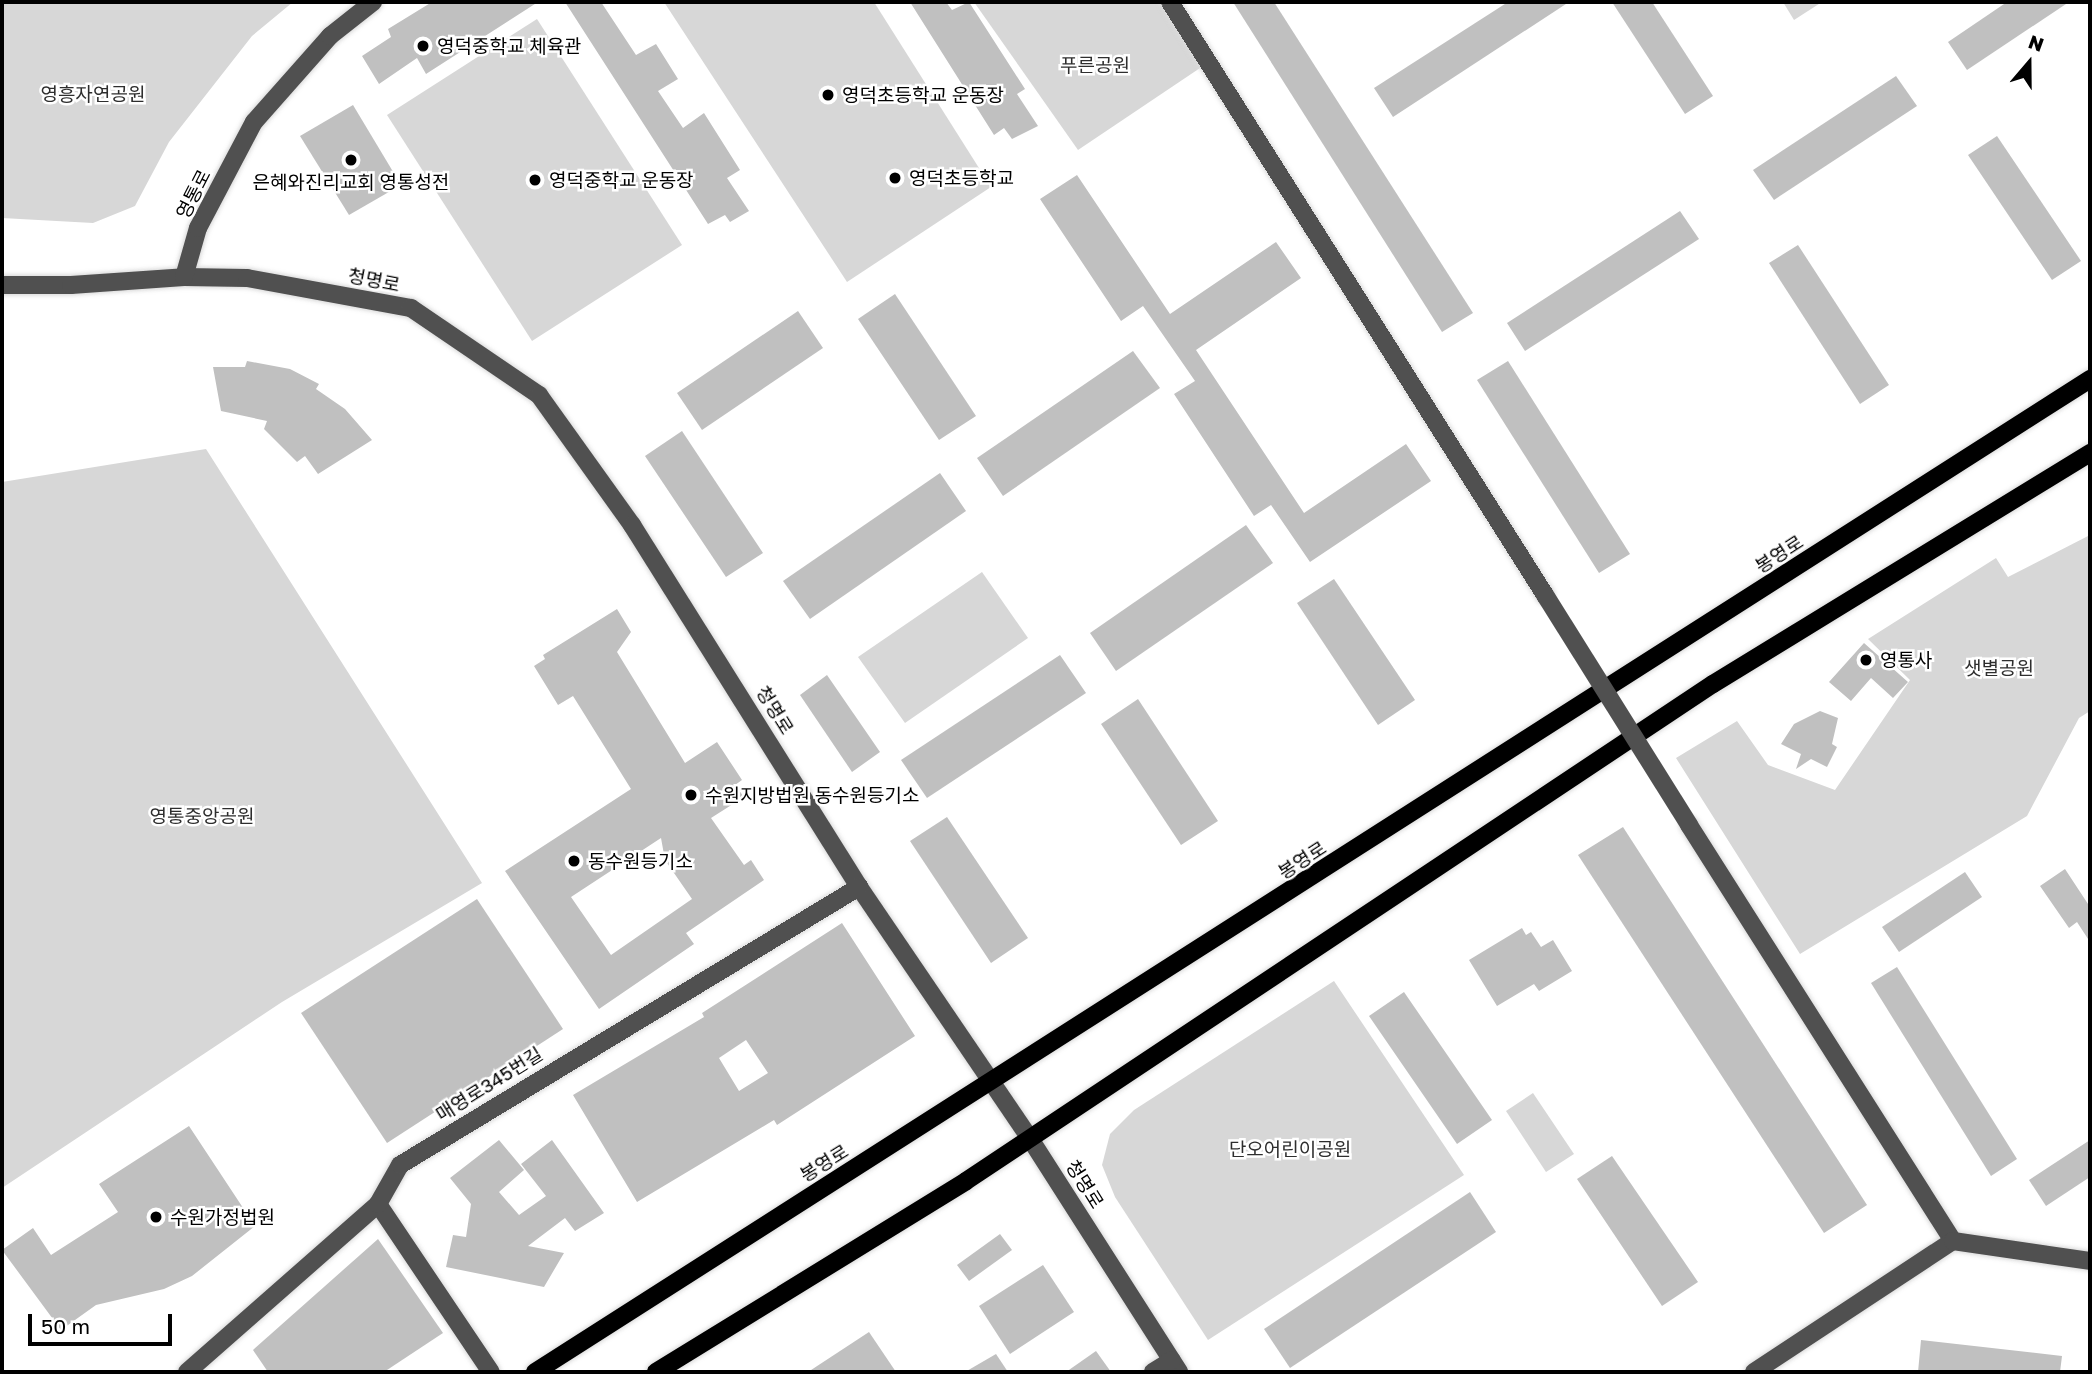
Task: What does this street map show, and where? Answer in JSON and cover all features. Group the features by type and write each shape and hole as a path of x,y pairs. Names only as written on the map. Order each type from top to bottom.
{"main road":[{"name":"봉영로","path":"535,1372 992,1080 1043,1052 2090,379"},
{"path":"656,1372 965,1181 1713,684 2090,453"}],"street":[{"name":"영통로","path":"184,276 198,228 254,122 330,36 373,2"},
{"path":"1170,2 1953,1241"},
{"path":"2,285 71,285 184,276"},
{"name":"청명로","path":"184,276 247,278 411,309 539,395 632,525 859,887 992,1080 1176,1366"},
{"name":"매영로345번길","path":"187,1372 378,1204 400,1165 588,1047 859,887"},
{"path":"378,1204 491,1372"},
{"path":"1755,1372 1953,1241 2090,1261"},
{"path":"1153,1372 1176,1366"}],"green space":[{"name":"영흥자연공원","path":"2,2 293,2 252,36 169,142 135,206 93,223 2,218"},
{"name":"영덕초등학교 운동장","path":"664,2 874,2 991,187 847,282"},
{"name":"푸른공원","path":"974,2 1170,2 1209,62 1078,150"},
{"path":"1783,2 1822,2 1794,20"},
{"name":"영덕중학교 운동장","path":"537,19 682,245 532,341 387,115"},
{"name":"영통중앙공원","path":"206,449 482,883 282,1002 2,1188 2,482"},
{"name":"샛별공원","path":"2090,535 2090,711 2079,718 2027,816 1800,954 1676,758 1737,721 1768,765 1835,790 1910,680 1868,639 1996,558 2008,577"},
{"path":"982,572 1028,638 905,723 858,657"},
{"name":"단오어린이공원","path":"1334,981 1464,1175 1208,1340 1115,1197 1102,1165 1110,1134 1134,1110"},
{"path":"1533,1093 1574,1154 1546,1172 1506,1111"}],"building":[{"name":"영덕중학교 체육관","path":"432,2 538,2 426,74 417,58 379,84 362,56 391,37 388,29"},
{"path":"565,2 601,2 636,55 656,44 678,79 658,91 683,128 704,113 740,170 727,178 749,211 730,222 725,215 708,224"},
{"path":"910,2 946,2 952,10 969,2 1025,89 1017,94 1038,126 1012,139 1004,128 994,135"},
{"path":"1233,2 1274,2 1473,313 1442,332"},
{"path":"1508,2 1569,2 1393,117 1374,88"},
{"path":"1612,2 1652,2 1713,96 1685,114"},
{"path":"2007,2 2069,2 1967,70 1948,42"},
{"path":"1896,76 1917,106 1774,200 1753,170"},
{"name":"은혜와진리교회 영통성전","path":"353,105 401,185 349,215 300,136"},
{"path":"1997,136 2081,261 2052,280 1968,155"},
{"path":"1077,175 1170,314 1276,242 1301,278 1196,350 1304,513 1406,444 1431,481 1310,562 1271,505 1254,516 1174,394 1195,381 1143,306 1121,321 1040,199"},
{"path":"1680,211 1699,239 1525,351 1507,323"},
{"path":"1798,245 1889,385 1860,404 1769,263"},
{"path":"895,294 976,416 939,440 858,319"},
{"path":"798,311 823,348 702,430 677,393"},
{"path":"1133,351 1160,388 1003,496 977,458"},
{"path":"247,361 290,369 319,384 316,389 345,409 372,440 318,474 305,456 297,462 264,429 267,421 221,411 213,367 245,367"},
{"path":"1508,361 1630,554 1599,573 1477,380"},
{"path":"682,431 763,553 726,577 645,456"},
{"path":"940,473 966,511 810,619 783,581"},
{"path":"1246,525 1273,563 1116,671 1090,633"},
{"path":"1334,579 1415,700 1378,725 1297,603"},
{"path":"617,609 631,632 617,652 685,763 717,742 742,780 735,785 744,797 711,818 744,865 751,860 764,880 686,933 694,944 599,1009 505,871 631,789 573,696 558,705 534,666 545,659 543,655","holes":["661,838 665,860 692,899 611,955 571,897"]},
{"name":"영통사","path":"1864,643 1908,682 1893,698 1871,678 1851,701 1829,682"},
{"path":"1060,655 1086,693 927,798 901,760"},
{"path":"827,675 880,752 852,772 800,695"},
{"path":"1138,699 1218,821 1181,845 1101,724"},
{"path":"1820,711 1838,718 1832,744 1837,747 1827,767 1811,759 1796,769 1801,754 1781,744 1794,724"},
{"path":"947,817 1028,938 991,963 910,841"},
{"path":"1623,827 1867,1205 1824,1233 1578,855"},
{"path":"2065,869 2090,907 2090,942 2077,922 2069,928 2040,886"},
{"path":"1965,872 1982,897 1899,952 1882,927"},
{"path":"477,899 563,1029 387,1143 301,1013"},
{"path":"842,923 915,1036 777,1125 774,1120 637,1202 573,1095 704,1017 702,1013","holes":["746,1040 768,1073 739,1091 719,1058"]},
{"path":"1522,928 1526,935 1531,932 1541,947 1553,940 1572,971 1539,991 1534,984 1497,1006 1469,960"},
{"path":"1897,967 2017,1159 1991,1176 1871,983"},
{"path":"1404,992 1492,1120 1457,1144 1369,1016"},
{"name":"수원가정법원","path":"189,1126 255,1226 192,1276 164,1289 96,1305 61,1330 2,1250 33,1228 51,1255 118,1212 99,1184"},
{"path":"499,1140 524,1170 499,1192 519,1215 546,1196 521,1164 552,1140 604,1213 575,1231 565,1218 528,1246 564,1253 544,1287 446,1267 453,1235 466,1237 471,1204 450,1178"},
{"path":"2090,1140 2090,1177 2046,1206 2029,1180"},
{"path":"1612,1156 1698,1282 1662,1306 1577,1179"},
{"path":"1470,1192 1496,1232 1290,1368 1264,1329"},
{"path":"1000,1234 1012,1250 969,1281 957,1265"},
{"path":"378,1239 443,1333 384,1372 268,1372 253,1350"},
{"path":"1043,1265 1074,1312 1010,1354 979,1306"},
{"path":"869,1332 896,1372 808,1372"},
{"path":"1921,1340 2062,1356 2060,1372 1918,1372"},
{"path":"1096,1351 1111,1372 1066,1372"},
{"path":"996,1354 1008,1372 965,1372"}],"place":[{"name":"영덕중학교 체육관","path":"423,46"},
{"name":"영덕초등학교 운동장","path":"828,95"},
{"name":"은혜와진리교회 영통성전","path":"351,160"},
{"name":"영덕초등학교","path":"895,178"},
{"name":"영덕중학교 운동장","path":"535,180"},
{"name":"영통사","path":"1866,660"},
{"name":"수원지방법원 동수원등기소","path":"691,795"},
{"name":"동수원등기소","path":"574,861"},
{"name":"수원가정법원","path":"156,1217"}]}
